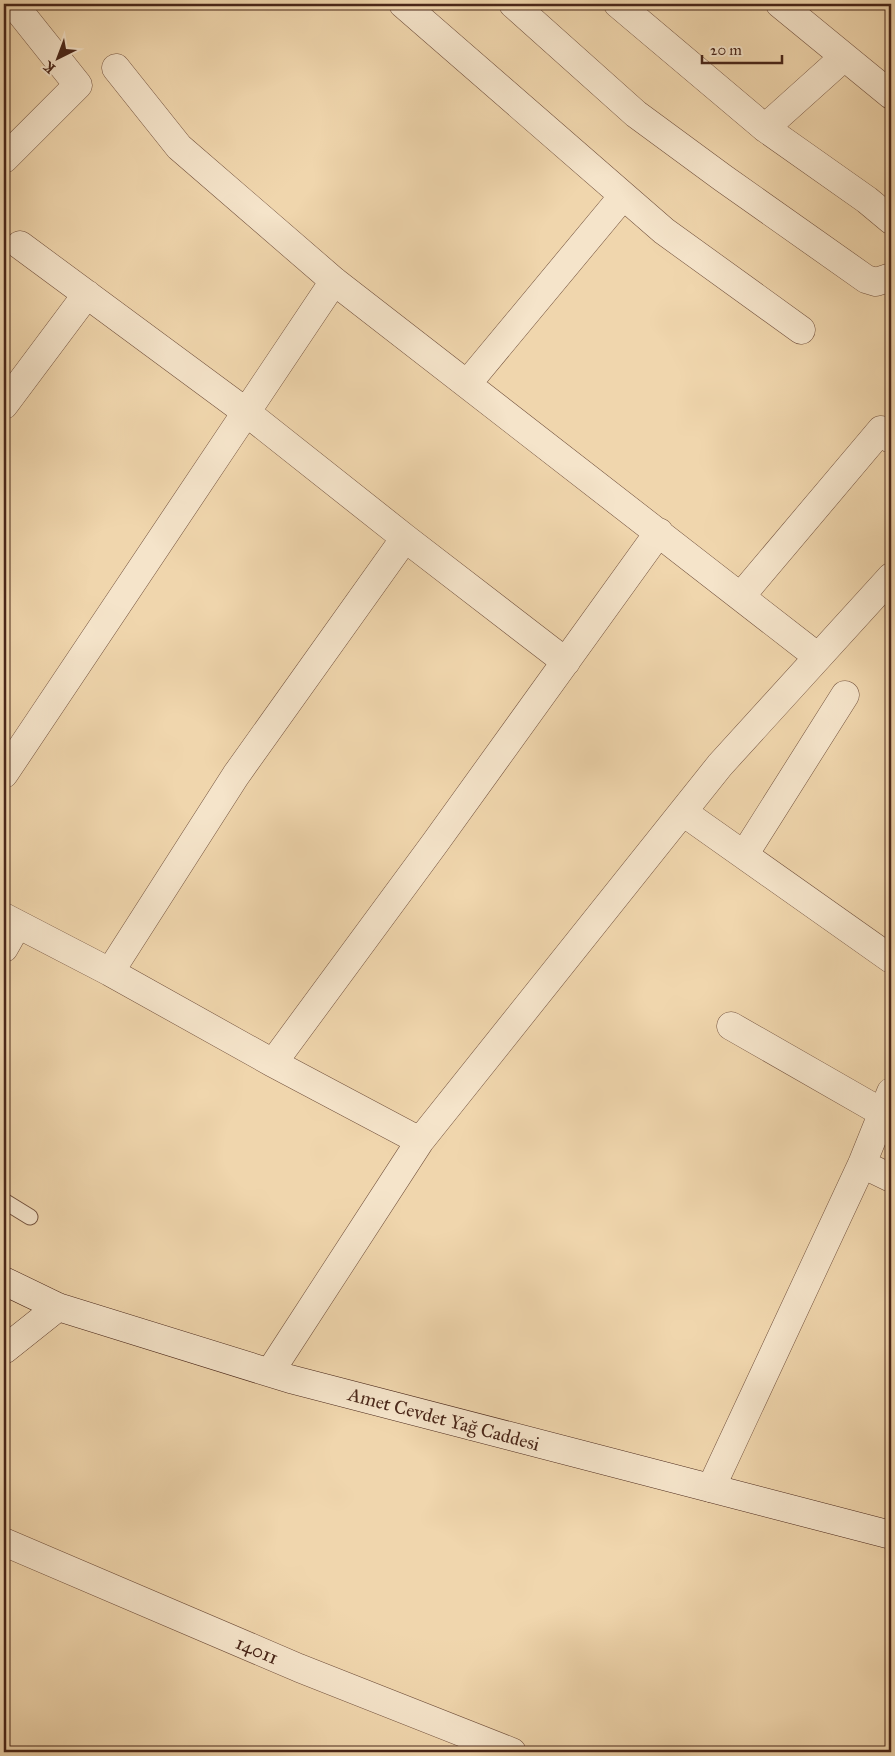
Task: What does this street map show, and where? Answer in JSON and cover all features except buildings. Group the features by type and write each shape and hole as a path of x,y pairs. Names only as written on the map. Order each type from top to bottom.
{"street":[{"path":"9,143 78,85 15,6 16,4"},
{"path":"403,4 664,231 801,330"},
{"path":"513,4 636,114 723,178 866,279 876,282 891,277"},
{"path":"618,4 765,128 867,200 891,220"},
{"path":"780,4 891,95"},
{"path":"765,128 844,57"},
{"path":"116,68 179,148 334,281 818,657"},
{"path":"467,384 623,196"},
{"path":"20,245 246,412 566,662"},
{"path":"4,774 334,281"},
{"path":"4,405 87,294"},
{"path":"741,596 881,430 891,439"},
{"path":"274,1063 441,835 658,532"},
{"path":"110,972 236,775 405,538"},
{"path":"270,1372 420,1142 720,765 891,577"},
{"path":"744,855 845,695"},
{"path":"683,812 891,959"},
{"path":"8,930 110,972 420,1142"},
{"path":"711,1488 862,1164 887,1102 731,1026"},
{"path":"862,1164 891,1178"},
{"name":"Amet Cevdet Yağ Caddesi","path":"4,1282 58,1307 290,1379 891,1535"},
{"path":"4,1350 58,1307"},
{"name":"14011","path":"4,1542 299,1668 512,1752"}],"lane":[{"path":"4,1201 30,1217"}]}
